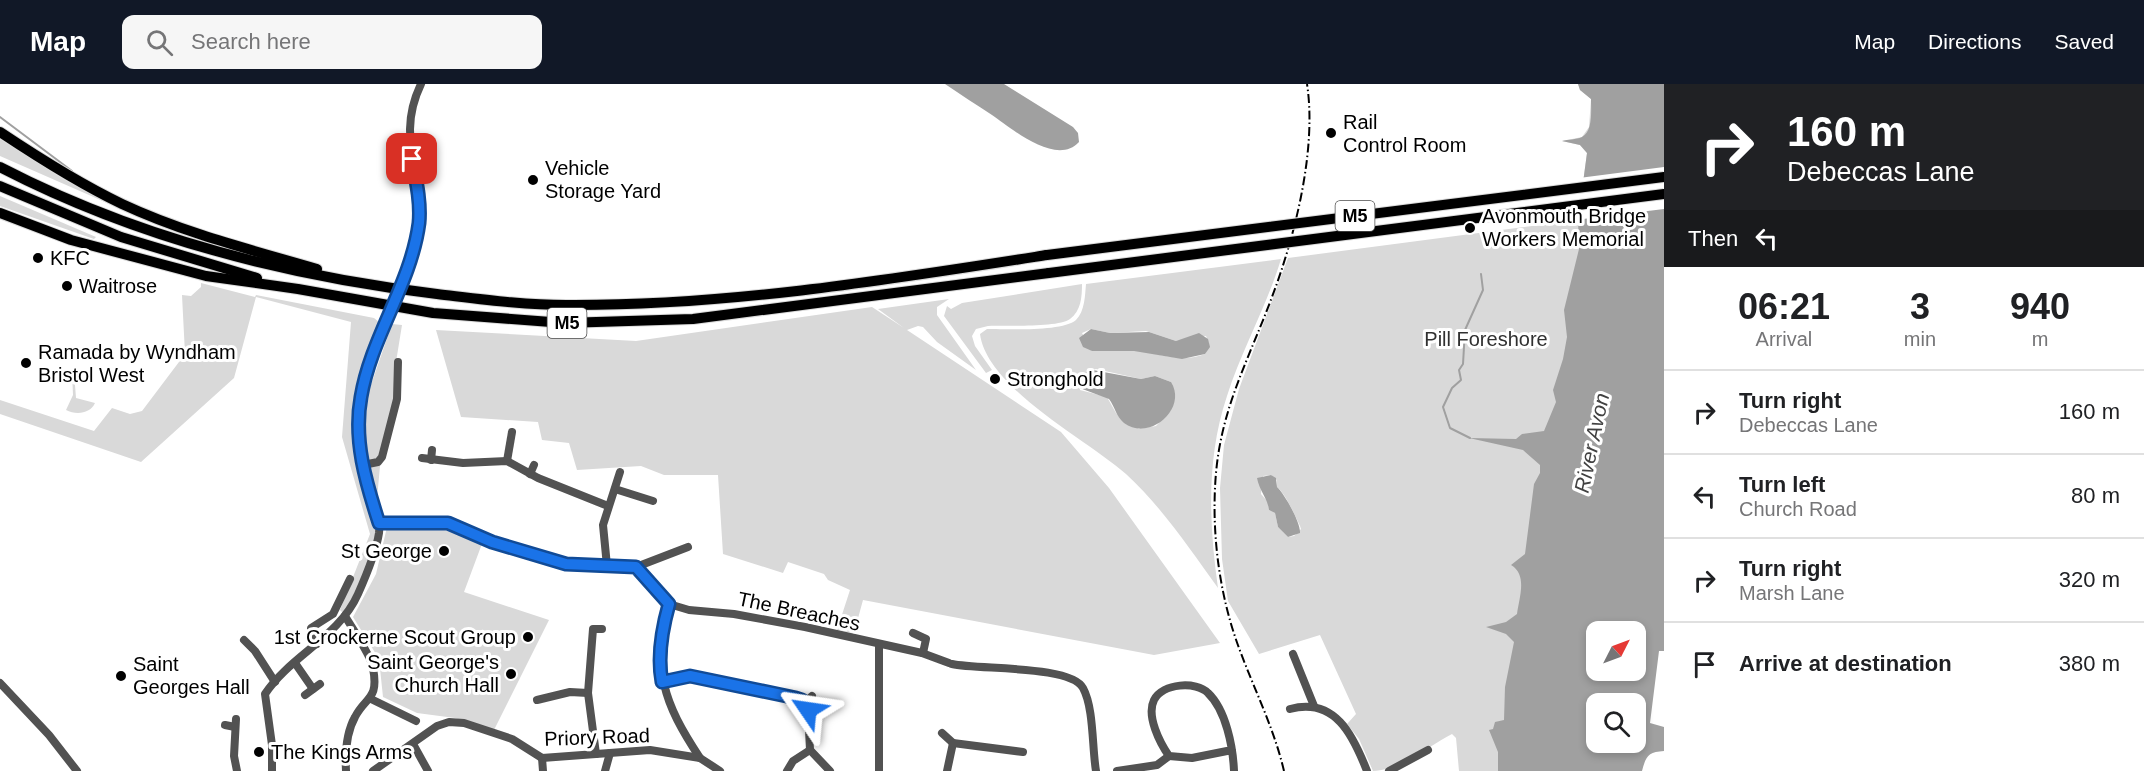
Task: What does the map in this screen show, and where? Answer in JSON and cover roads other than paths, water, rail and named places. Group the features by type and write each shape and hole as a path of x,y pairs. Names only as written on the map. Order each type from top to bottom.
{"highway":[{"name":"M5","path":"0,132 44,160 123,204 202,234 380,287"},
{"name":"M5","path":"0,167 105,213 232,256 380,287 516,303 566,305 697,300 852,285 1047,255 1664,177"},
{"name":"M5","path":"0,186 121,237 189,259 298,289"},
{"name":"M5","path":"0,213 71,240 206,276 298,289 433,313 564,323 693,319 1664,194"}],"street":[{"path":"272,771 272,745 264,700 275,682 345,616 358,594 379,535 379,523 363,465 359,429 360,399 371,360 405,271 419,221 419,202 409,147 413,104 421,84"},
{"path":"363,465 378,462 382,457 397,399 398,362"},
{"path":"507,461 507,442 512,432"},
{"path":"431,460 432,450"},
{"path":"422,458 463,464 507,461 530,474 608,506"},
{"path":"530,474 534,465"},
{"path":"607,566 602,534 608,506 620,472"},
{"path":"615,489 653,501"},
{"path":"379,523 448,523 501,545 566,564 636,567 688,547"},
{"path":"636,567 669,604 662,636 659,668 669,703 700,758 720,771"},
{"path":"317,644 311,636 311,628 333,614 347,580"},
{"name":"The Breaches","path":"669,604 689,610 734,614 776,622 923,653 951,664 1049,673 1073,678 1079,683 1087,698 1096,771"},
{"path":"345,616 373,667 374,683 370,699 360,709 351,725 345,771"},
{"path":"594,627 588,693 596,754"},
{"path":"913,633 926,639 923,653"},
{"path":"244,640 255,651 275,682"},
{"path":"879,644 879,771"},
{"path":"1293,654 1314,706"},
{"path":"295,663 313,689"},
{"path":"1290,673 1299,669"},
{"path":"662,682 690,676 796,698 804,703 808,710 810,750 830,771"},
{"path":"0,683 51,737 77,771"},
{"path":"1168,756 1157,734 1152,708 1154,700 1162,692 1184,685 1200,687 1214,699 1224,720 1232,750 1234,771"},
{"path":"541,696 570,692 588,693"},
{"path":"804,703 812,696"},
{"path":"370,699 416,721"},
{"path":"1290,709 1314,706 1324,710 1348,732 1367,771"},
{"path":"225,725 236,723 237,771"},
{"name":"Priory Road","path":"373,771 443,723 464,723 514,740 542,758 650,750 700,758"},
{"path":"942,733 953,743 969,743 1023,752"},
{"path":"947,771 953,743"},
{"path":"413,744 428,771"},
{"path":"787,771 793,761 810,750"},
{"path":"1117,771 1157,765 1168,756 1192,758 1232,750"},
{"path":"1389,771 1428,750"},
{"path":"605,771 610,753"},
{"path":"542,758 543,771"}],"water":[{"path":"945,84 1004,84 1073,127 1078,133 1079,142 1069,149 1058,150 1034,143"},
{"name":"River Avon","path":"1578,84 1664,84 1664,651 1659,651 1650,723 1664,727 1664,751 1654,752 1648,756 1642,771 1498,771 1498,752 1489,730 1493,729 1495,722 1504,720 1505,687 1514,642 1506,634 1486,627 1506,622 1517,614 1521,581 1516,569 1511,565 1525,554 1534,484 1540,473 1540,465 1523,450 1469,438 1516,439 1522,434 1544,431 1556,402 1553,390 1567,337 1564,310 1579,249 1578,220 1587,153 1580,145 1562,141 1580,138 1586,134 1591,120 1591,99 1580,90"},
{"path":"1091,329 1110,333 1149,332 1176,341 1199,333 1208,339 1210,347 1205,354 1182,359 1134,351 1092,351 1083,347 1079,338"},
{"path":"1093,370 1141,379 1155,376 1171,382 1175,392 1170,412 1163,420 1144,428 1134,428 1124,423 1109,399 1077,387 1079,374"},
{"path":"1271,475 1276,478 1277,487 1292,508 1300,533 1288,537 1278,527 1275,513 1269,510 1257,478"}],"waterway":[{"path":"0,117 72,171"},
{"path":"1470,438 1450,428 1443,407 1452,388 1461,380 1459,370 1463,364 1465,330 1483,290 1481,274"}],"railway":[{"path":"1284,771 1226,606 1218,562 1215,495 1219,449 1230,404 1281,273 1296,220 1309,136 1307,84"}],"place":[{"name":"Rail Control Room","path":"1331,133"},
{"name":"Vehicle Storage Yard","path":"533,180"},
{"name":"Avonmouth Bridge Workers Memorial","path":"1470,228"},
{"name":"KFC","path":"38,258"},
{"name":"Waitrose","path":"67,286"},
{"name":"Ramada by Wyndham Bristol West","path":"26,363"},
{"name":"Stronghold","path":"995,379"},
{"name":"St George","path":"444,551"},
{"name":"1st Crockerne Scout Group","path":"528,637"},
{"name":"Saint George's Church Hall","path":"511,674"},
{"name":"Saint Georges Hall","path":"121,676"},
{"name":"The Kings Arms","path":"259,752"}],"park label":[{"name":"Pill Foreshore","path":"1486,339"}]}
